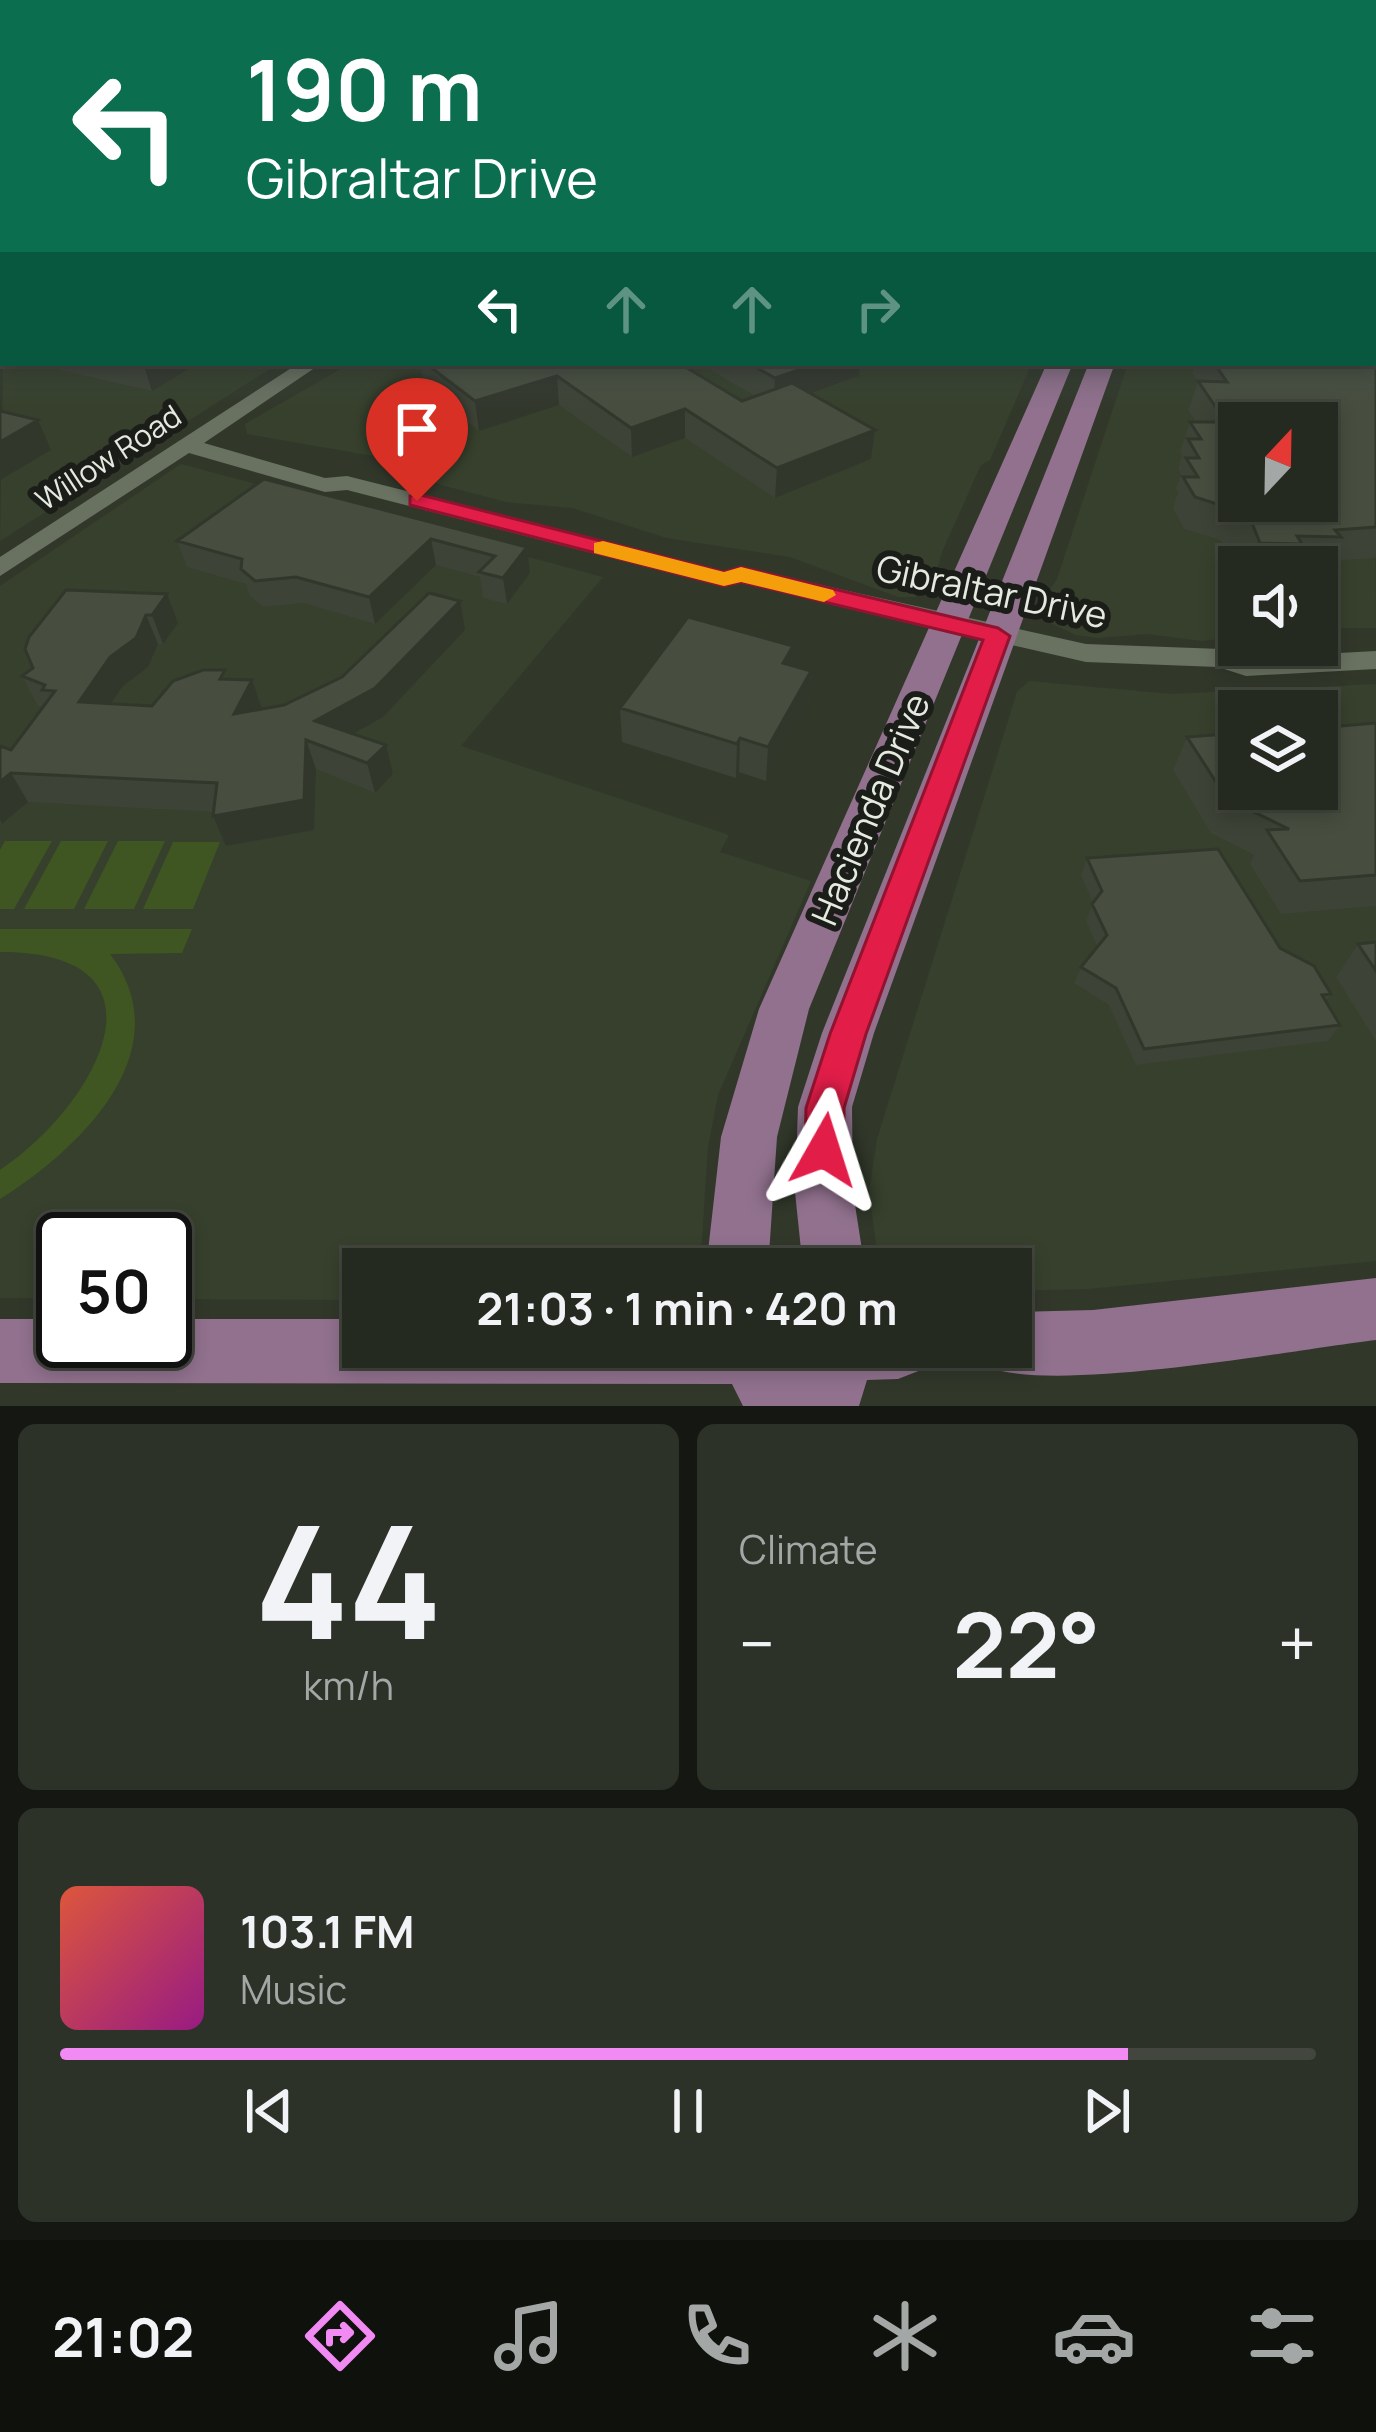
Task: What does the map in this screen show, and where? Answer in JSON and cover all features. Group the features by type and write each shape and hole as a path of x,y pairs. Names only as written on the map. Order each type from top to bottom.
{"main road":[{"name":"Hacienda Drive","path":"738,1248 739,1187 757,1087 784,1009 1059,366"},
{"name":"Hacienda Drive","path":"831,1248 824,1192 825,1108 855,1014 1101,366"},
{"path":"1032,1343 1093,1342 1376,1309"},
{"path":"0,1351 342,1359"}],"street":[{"name":"Willow Road","path":"0,568 284,366"},
{"name":"Willow Road","path":"0,547 306,366"},
{"name":"Gibraltar Drive","path":"179,441 205,454 325,485 347,483 724,579 741,574 1086,674 1209,679 1234,676 1246,668 1376,660"}],"shaded area":[{"path":"3,366 274,366 0,541"},
{"path":"346,366 1031,366 990,460 981,465 942,552 933,585 915,597 898,597 790,557 667,538 572,508 506,502 441,485 385,458 247,434 245,424"},
{"path":"1127,366 1375,366 1376,628 1338,628 1338,546 1218,546 1218,639 1076,635 1044,620 1044,598 1057,579"},
{"path":"181,464 603,577 461,746 729,835 720,852 811,881 718,1095 708,1147 701,1248 342,1248 342,1300 192,1299 192,1212 36,1212 36,1298 0,1298 0,586"},
{"path":"1029,681 1172,694 1218,692 1218,810 1338,810 1338,690 1254,690 1376,684 1376,1261 1032,1290 1032,1248 877,1248 869,1191 877,1139 1017,692"}],"green space":[{"path":"5,841 52,841 14,909 0,909 0,850"},
{"path":"61,841 108,841 74,909 24,909"},
{"path":"118,841 165,841 134,909 84,909"},
{"path":"173,842 220,842 193,909 143,909"},
{"path":"0,929 192,929 182,953 110,954 130,990 135,1026 128,1061 89,1125 31,1178 0,1199 0,1170 65,1110 90,1074 104,1038 105,1005 90,977 56,959 0,952"}],"building":[{"path":"429,366 684,366 742,401 792,383 875,430 777,468 685,409 631,428 557,376 475,401"},
{"path":"753,366 810,366 775,378"},
{"path":"1216,366 1376,366 1376,527 1335,530 1341,537 1297,536 1302,544 1260,543 1251,522 1338,522 1338,402 1218,402 1218,410 1198,381 1227,382"},
{"path":"0,411 38,420 0,442"},
{"path":"1190,422 1218,422 1218,504 1195,497 1183,477 1198,477 1186,458 1199,458 1188,439 1201,439"},
{"path":"264,479 527,547 503,578 479,572 495,556 431,539 369,597 296,577 255,581 241,569 242,559 177,541"},
{"path":"66,590 167,594 152,615 146,615 136,638 110,657 79,702 152,706 173,681 203,670 225,670 220,679 252,680 234,714 284,705 342,677 429,593 460,601 375,688 315,721 386,745 367,763 306,740 304,800 213,816 217,783 11,773 0,782 0,746 11,750 55,691 42,690 45,685 22,676 33,668 25,649 29,637"},
{"path":"688,617 793,646 783,663 811,671 768,747 740,738 737,744 620,708"},
{"path":"1376,723 1376,875 1300,881 1267,830 1289,829 1250,810 1338,810 1338,726"},
{"path":"1218,735 1218,785 1187,737"},
{"path":"1218,849 1280,948 1314,966 1331,994 1322,995 1340,1025 1144,1049 1116,988 1081,967 1107,935 1092,904 1102,891 1087,858"},
{"path":"1376,942 1376,971 1358,944"}],"slow traffic":[{"path":"603,548 724,579 741,574 824,595"}],"route":[{"path":"417,501 724,579 741,574 998,636 848,1034 825,1108 824,1150"}]}
